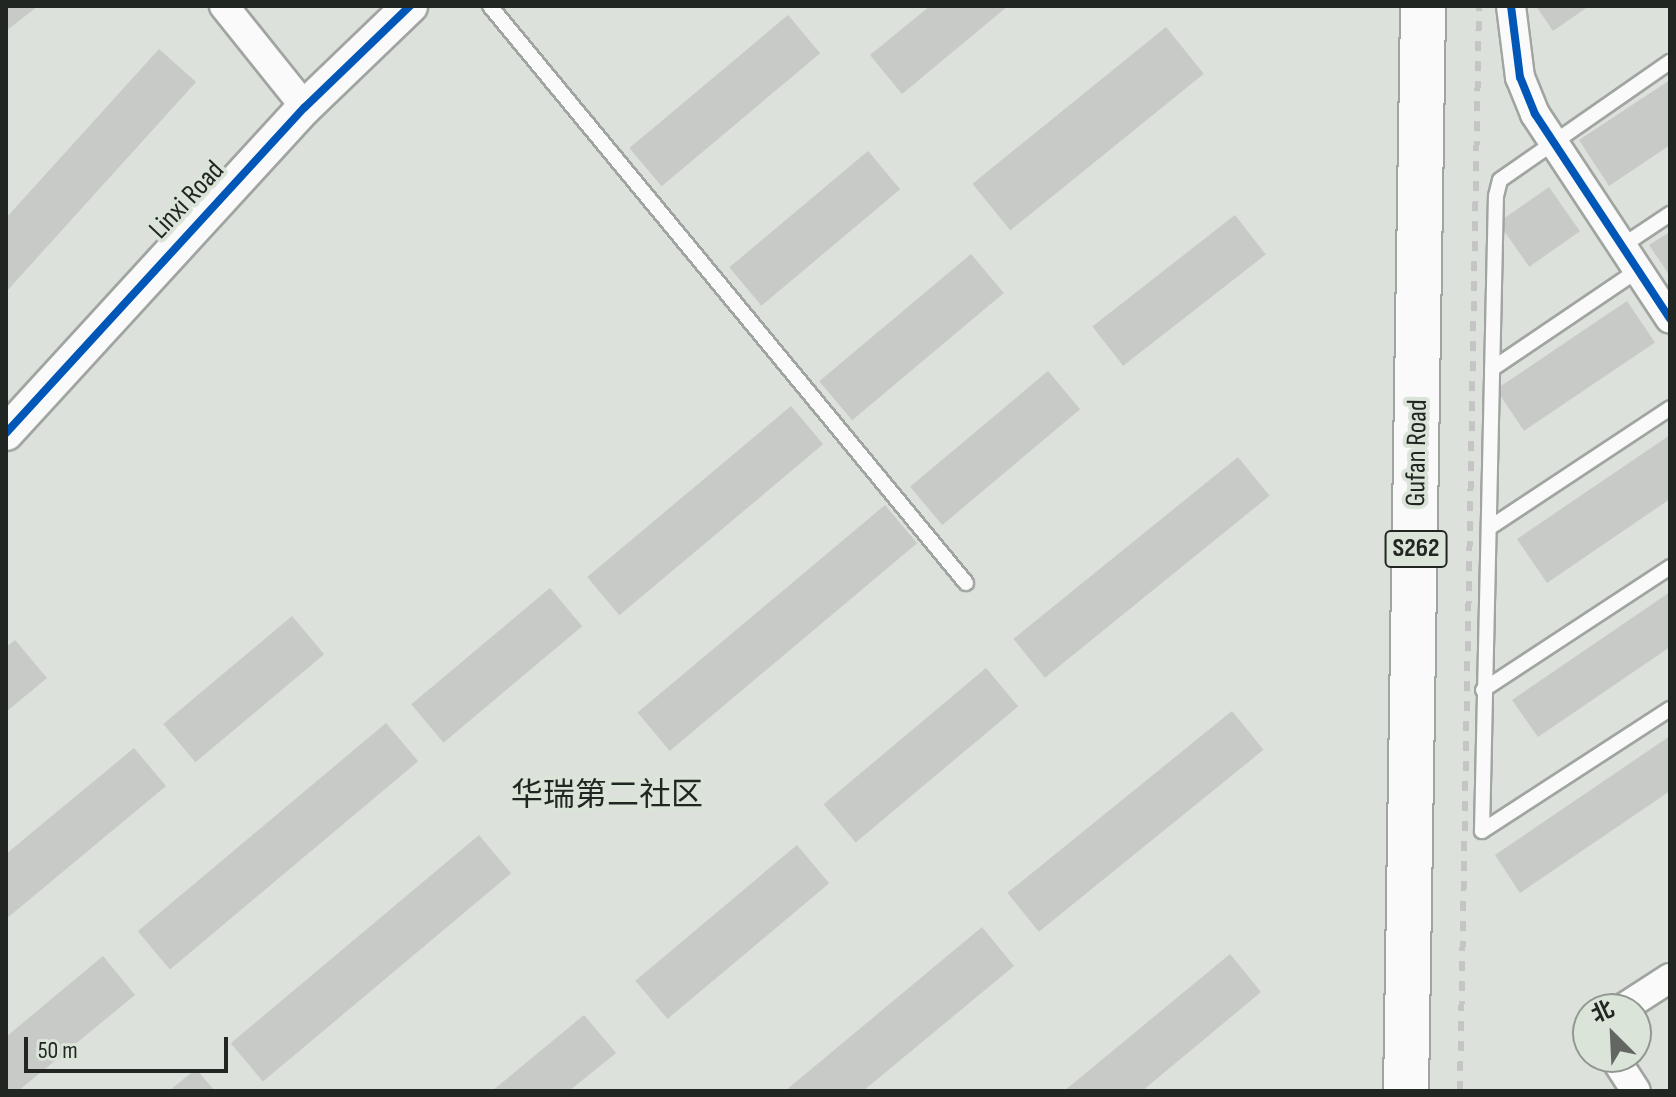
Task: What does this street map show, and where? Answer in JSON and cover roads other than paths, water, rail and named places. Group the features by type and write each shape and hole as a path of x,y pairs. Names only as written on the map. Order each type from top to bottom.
{"main road":[{"name":"Gufan Road","path":"1406,1091 1423,6"}],"street":[{"path":"224,6 305,107"},
{"name":"Linxi Road","path":"6,433 305,107 410,6"},
{"path":"1511,6 1520,77 1553,141 1670,319"},
{"path":"1647,993 1670,978"},
{"path":"1624,1073 1636,1091"}],"lane":[{"path":"490,6 966,583"},
{"path":"1670,62 1500,180 1496,196 1482,831 1670,709"},
{"path":"1622,246 1670,214"},
{"path":"1492,369 1637,271"},
{"path":"1489,528 1670,408"},
{"path":"1483,690 1670,567"}],"railway":[{"path":"1460,1091 1479,6"}],"district":[{"name":"华瑞第二社区","path":"607,796"}]}
